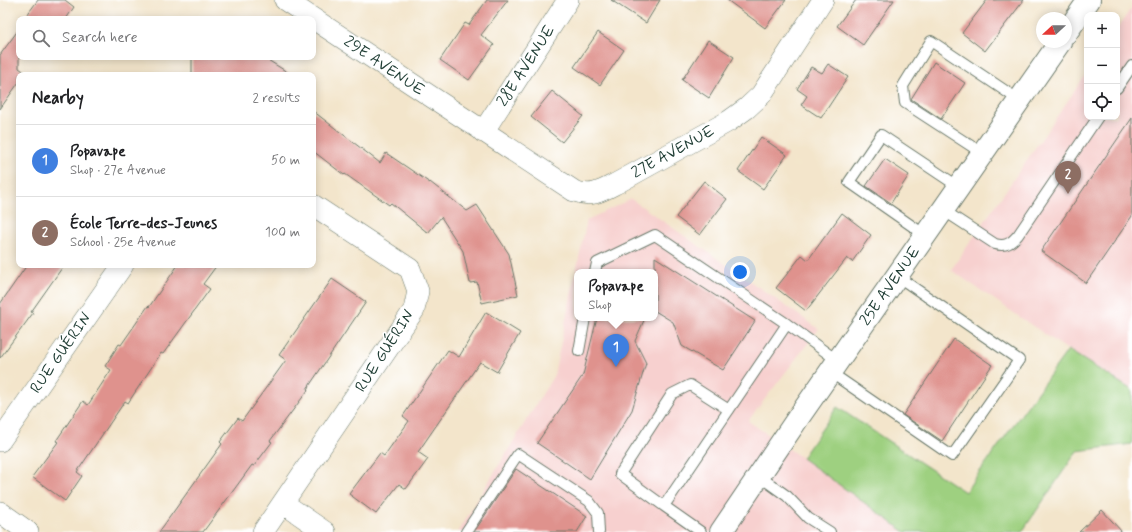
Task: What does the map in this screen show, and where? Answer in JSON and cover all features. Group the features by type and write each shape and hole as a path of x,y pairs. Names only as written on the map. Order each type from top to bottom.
{"street":[{"name":"29E AVENUE","path":"285,0 309,16"},
{"name":"28E AVENUE","path":"483,132 568,0"},
{"name":"27E AVENUE","path":"483,132 574,191 588,195 596,193 729,121 747,108 761,95 823,0"},
{"path":"1072,24 1089,0"},
{"name":"29E AVENUE","path":"316,21 483,132"},
{"name":"25E AVENUE","path":"721,532 1056,48"},
{"name":"RUE GUÉRIN","path":"263,532 414,310 418,291 410,269 316,207"},
{"name":"RUE GUÉRIN","path":"0,441 121,268"},
{"path":"283,503 325,532"},
{"path":"0,512 28,532"}],"lane":[{"path":"982,153 905,103 903,86 931,41 1019,100"},
{"path":"1120,84 1132,66"},
{"path":"943,210 995,244 1005,246 1009,244 1018,235 1096,120"},
{"path":"925,235 849,182 881,135 959,187"},
{"path":"596,269 597,263 655,235 787,324 834,367 952,456 1019,360 897,276"},
{"path":"579,351 584,321"},
{"path":"664,506 787,324"},
{"path":"701,532 620,474 672,394 690,385 729,410"},
{"path":"466,532 518,454 589,501 598,513 599,532"},
{"path":"759,476 787,496 818,529 830,532"}],"shaded area":[{"path":"1132,7 1132,390 1068,350 951,270 1084,77 1084,120 1120,120 1120,25"},
{"path":"631,199 819,329 748,421 905,532 458,532 554,375 574,281 574,321 658,321 658,269 577,269 587,220"}],"green space":[{"path":"1068,350 1132,390 1132,444 1077,451 1022,532 905,532 802,458 837,407 965,492"}],"building":[{"path":"38,0 65,0 74,7 68,16 26,16"},
{"path":"487,0 508,0 481,35 494,45 469,80 440,60 465,23 469,25"},
{"path":"611,0 660,0 646,23"},
{"path":"727,0 786,0 765,28"},
{"path":"856,0 894,0 863,45 837,26"},
{"path":"987,0 1024,0 985,51 962,33"},
{"path":"598,32 624,50 600,85 574,67"},
{"path":"16,33 16,60 19,60 19,68 25,72 16,72 16,86 0,109 0,55"},
{"path":"708,40 734,57 709,98 682,80"},
{"path":"192,60 268,60 287,72 192,72"},
{"path":"934,62 965,83 941,119 911,99"},
{"path":"828,64 848,77 821,118 801,105 807,96 797,89 811,67 822,73"},
{"path":"552,91 583,116 562,142 531,117"},
{"path":"316,113 380,163 386,153 430,182 467,211 477,205 509,254 518,295 482,303 477,282 470,283 463,251 441,217 428,233 391,203 389,205 345,174 344,175 316,153"},
{"path":"1132,118 1132,216 1086,283 1041,251"},
{"path":"761,137 787,155 763,189 738,171"},
{"path":"885,159 909,175 891,203 866,186"},
{"path":"704,181 727,199 700,235 676,217"},
{"path":"842,213 871,235 852,262 847,258 806,311 776,288 802,255 808,260"},
{"path":"655,257 755,321 723,370 682,346 673,322 658,313 658,269 655,269"},
{"path":"25,268 62,268 31,312 33,313 0,358 0,304"},
{"path":"176,268 215,268 203,284 210,289 163,354 161,353 128,403 125,401 77,472 82,476 65,501 32,477 58,442 56,441 83,401 88,405 111,370 105,366 119,344 121,345 148,306 149,307"},
{"path":"332,279 366,302 307,389 308,390 270,441 272,442 254,466 252,465 203,532 159,532 222,444 220,442 238,418 242,421 286,360 279,355"},
{"path":"486,312 520,333 497,372 480,362 418,452 428,459 406,489 399,484 376,514 349,494 380,453 384,456 409,421 403,416 448,350 459,357"},
{"path":"596,321 644,321 635,341 646,363 632,410 590,479 537,443 583,375"},
{"path":"954,339 992,365 942,441 903,415"},
{"path":"516,469 587,516 577,532 474,532"},
{"path":"1102,510 1122,532 1079,532"}],"place":[{"name":"École Terre-des-Jeunes","path":"1068,194"},
{"name":"Popavape","path":"616,367"}]}
